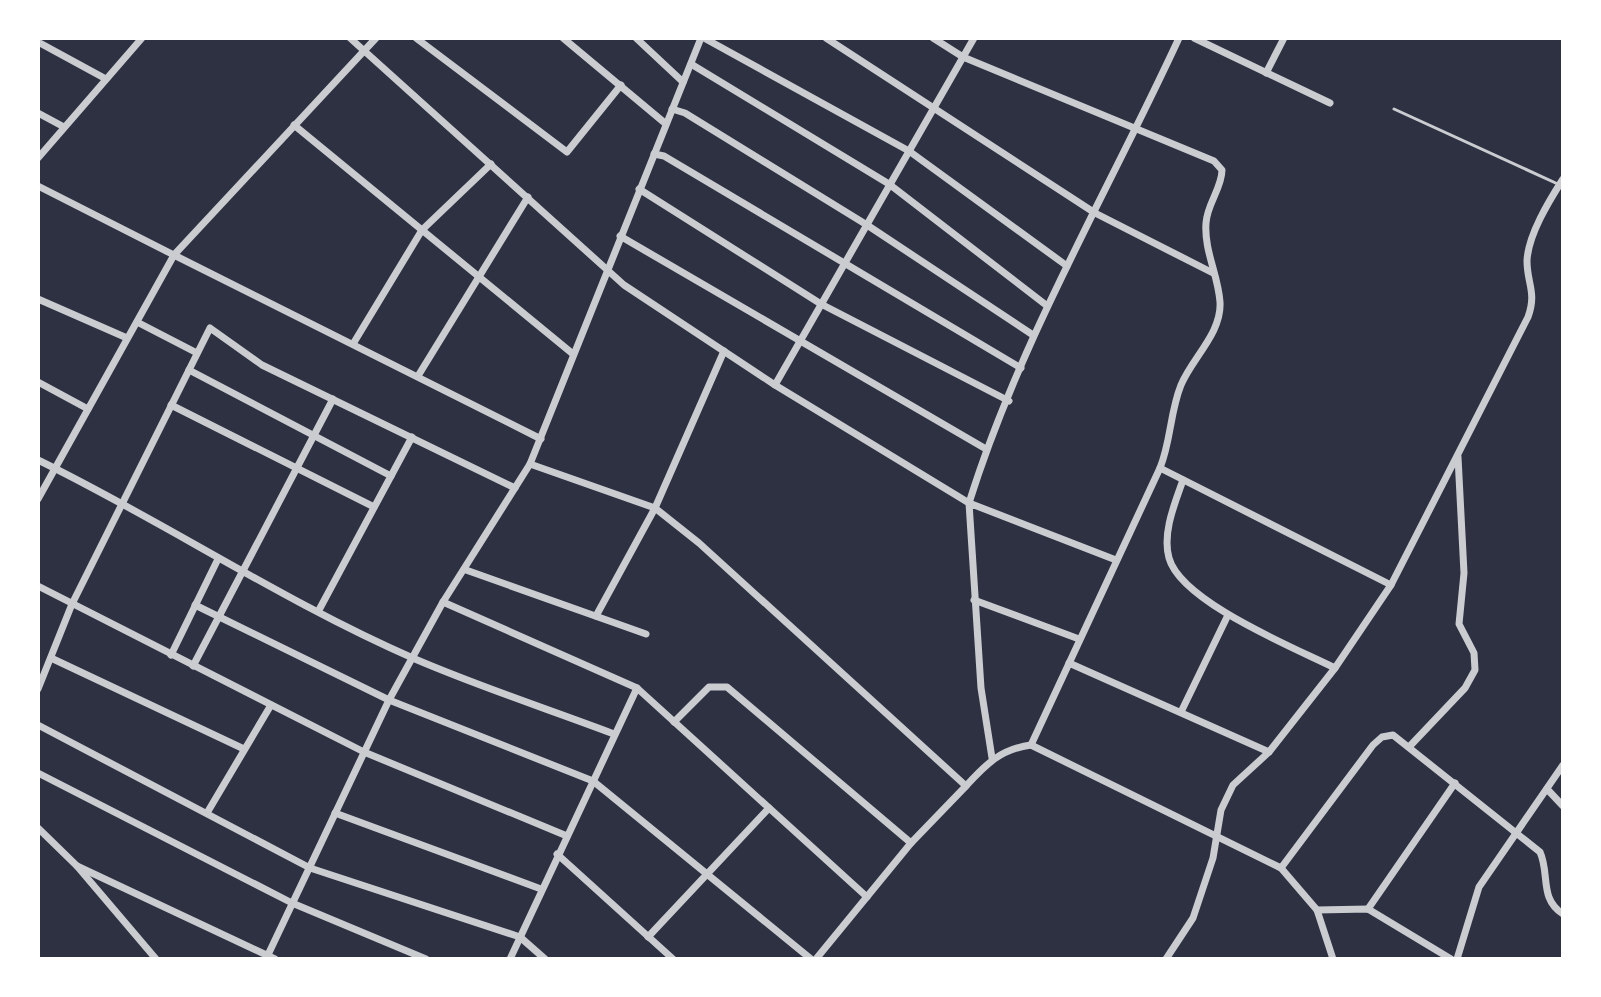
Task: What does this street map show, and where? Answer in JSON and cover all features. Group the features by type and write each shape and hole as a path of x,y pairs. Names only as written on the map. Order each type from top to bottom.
{"street":[{"path":"38,158 142,38"},
{"path":"350,38 624,285 775,385 969,503 1116,560"},
{"path":"38,499 174,255 376,38"},
{"path":"416,38 567,152 621,85"},
{"path":"563,38 666,124"},
{"path":"636,38 683,82"},
{"path":"77,866 269,958 389,700 443,602 530,464 702,38 909,151 1067,266"},
{"path":"826,38 935,106 1095,213 1213,273"},
{"path":"933,38 963,57 1220,165 1222,179 1210,203 1206,224 1206,250 1221,303 1215,326 1182,382 1173,409 1171,442 1031,745"},
{"path":"775,385 974,38"},
{"path":"992,758 981,688 969,503 986,449 1009,401 1046,305 1136,131 1179,38"},
{"path":"1194,38 1330,103"},
{"path":"1266,73 1284,38"},
{"path":"38,42 106,79"},
{"path":"691,64 889,184 1046,305"},
{"path":"672,109 685,113 867,225 1033,335"},
{"path":"38,113 64,127"},
{"path":"294,125 573,354"},
{"path":"654,154 664,156 1021,368"},
{"path":"353,344 422,230 491,164"},
{"path":"1166,959 1189,928 1218,834 1221,810 1233,785 1269,752 1335,668 1391,585 1458,455 1528,317 1534,292 1527,261 1530,246 1561,182"},
{"path":"38,186 541,439"},
{"path":"639,189 821,304 1009,401"},
{"path":"418,376 528,197"},
{"path":"620,236 986,449"},
{"path":"38,299 127,338"},
{"path":"137,322 197,353"},
{"path":"38,689 72,604 210,328 262,365 515,488"},
{"path":"596,616 655,508 724,351"},
{"path":"189,370 391,476"},
{"path":"38,382 88,409"},
{"path":"193,666 333,399"},
{"path":"171,405 374,507"},
{"path":"319,610 412,437"},
{"path":"1409,747 1465,688 1475,670 1474,653 1459,624 1464,573 1458,455"},
{"path":"38,460 125,503 218,559 414,658 614,734"},
{"path":"530,464 655,508 966,786"},
{"path":"1160,468 1391,585"},
{"path":"1183,480 1169,526 1169,559 1179,577 1228,615 1335,668"},
{"path":"171,655 218,559"},
{"path":"466,570 646,634"},
{"path":"38,586 364,752 567,836"},
{"path":"974,600 1079,639"},
{"path":"443,602 637,688 867,897"},
{"path":"195,605 389,700 593,781 814,959 911,843 992,758 1031,745 1218,834 1281,868 1317,910 1333,959"},
{"path":"1181,712 1228,615"},
{"path":"51,658 244,749"},
{"path":"1069,663 1269,752"},
{"path":"674,722 709,687 727,687 911,843"},
{"path":"510,959 637,688"},
{"path":"207,813 271,705"},
{"path":"38,725 310,868 520,937 545,959"},
{"path":"1281,868 1382,737 1393,735 1540,852 1545,862 1545,891 1550,902 1563,914"},
{"path":"1317,910 1368,909 1454,959 1479,887 1563,765"},
{"path":"38,773 292,903 426,959"},
{"path":"1368,909 1455,783"},
{"path":"1547,789 1563,806"},
{"path":"648,937 769,808"},
{"path":"335,813 541,889"},
{"path":"38,828 77,866 156,959"},
{"path":"557,854 673,959"}],"lane":[{"path":"1394,109 1561,182"}]}
